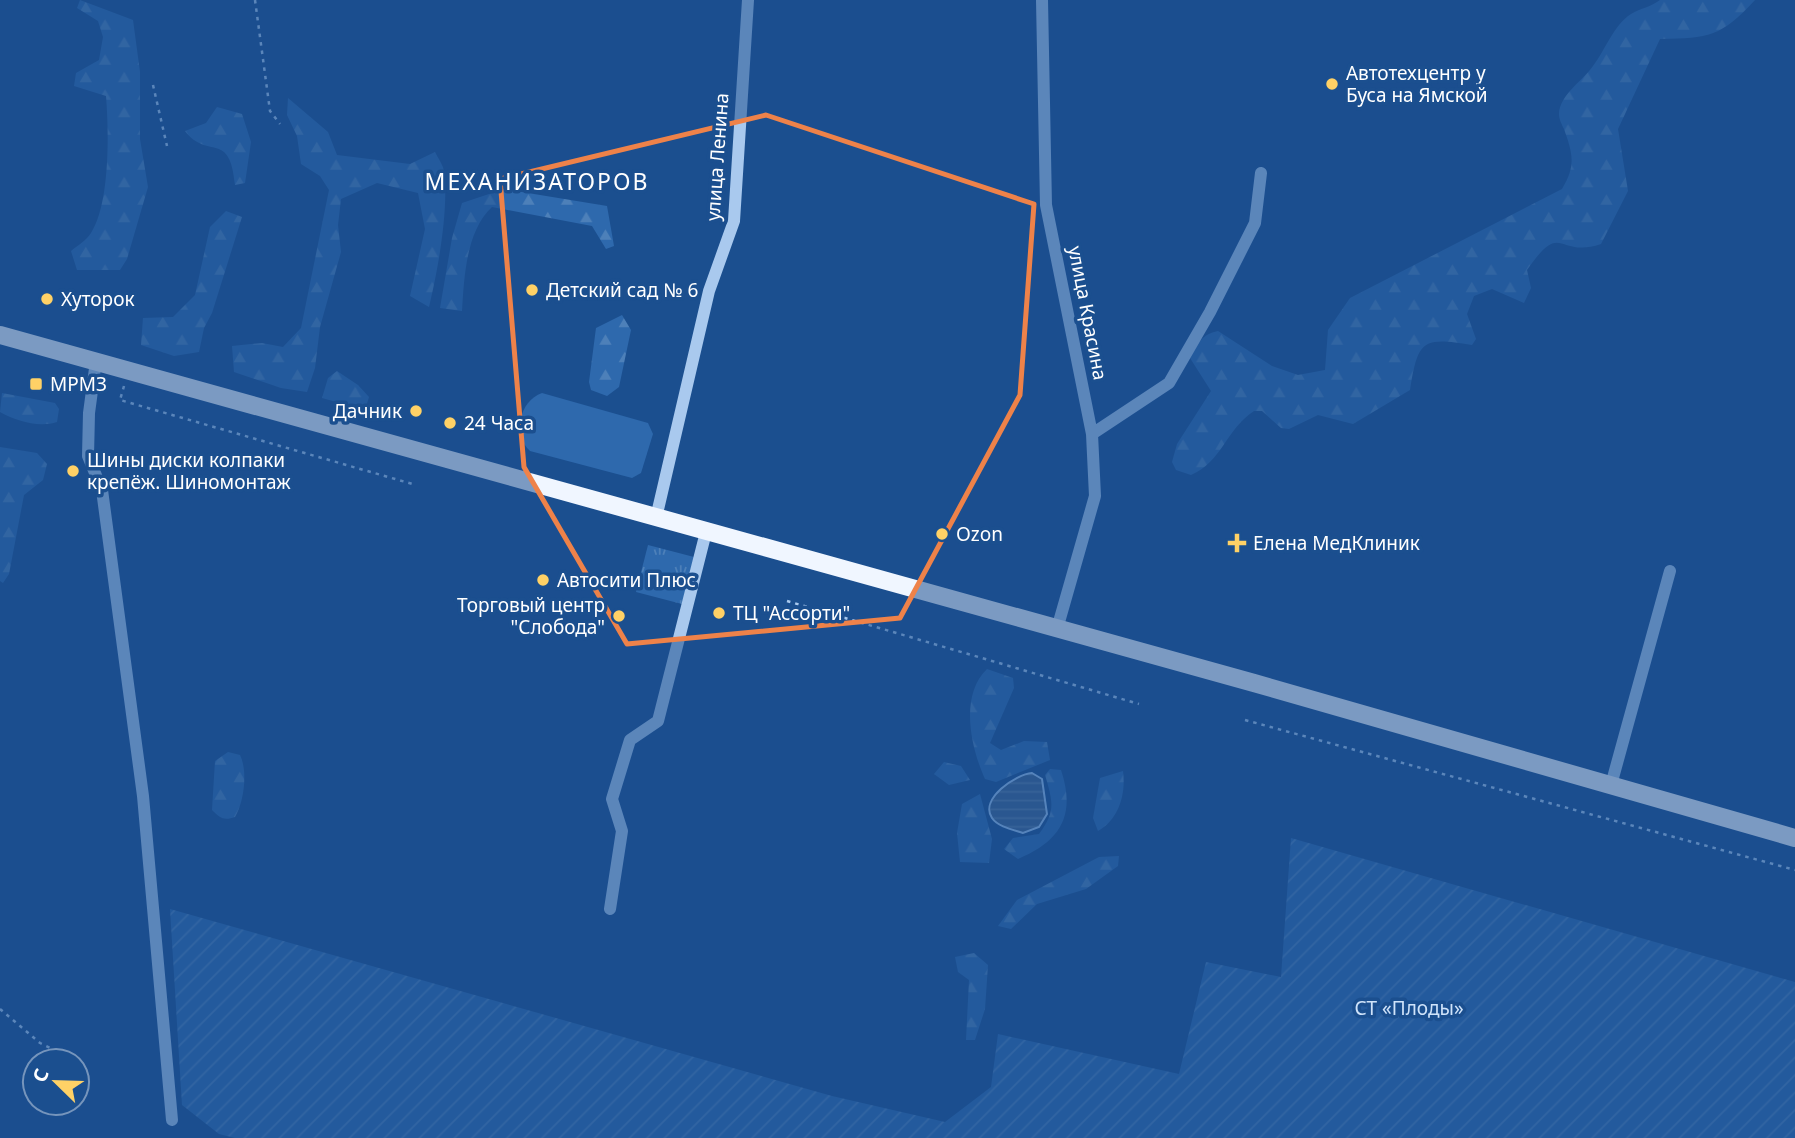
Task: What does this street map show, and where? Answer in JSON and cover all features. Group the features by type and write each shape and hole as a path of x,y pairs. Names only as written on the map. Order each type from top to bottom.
{"main road":[{"path":"0,335 1057,629 1795,838"}],"street":[{"name":"улица Ленина","path":"656,518 709,291 734,221 748,0"},
{"name":"улица Красина","path":"1042,0 1046,205 1092,434 1095,496 1057,629"},
{"path":"1092,434 1169,383 1210,312 1255,223 1261,173"},
{"path":"96,362 89,413 88,456 102,490 143,796 172,1120"},
{"path":"88,456 116,464"},
{"path":"610,909 622,831 612,799 630,740 658,721 706,532"},
{"path":"1611,785 1670,571"}],"path":[{"path":"255,0 270,111 280,124"},
{"path":"153,85 167,146"},
{"path":"128,370 120,400 416,485"},
{"path":"787,601 1139,704"},
{"path":"1245,720 1795,870"},
{"path":"0,1009 48,1047"}],"highlighted area":[{"path":"766,115 1034,204 1020,395 900,618 627,644 524,467 500,179"}],"green space":[{"path":"80,0 133,20 140,72 140,139 148,187 127,259 120,270 77,270 71,251 89,236 97,220 105,186 108,148 106,96 74,86 76,73 99,60 103,37 98,21 77,8"},
{"path":"1660,0 1755,0 1733,22 1713,33 1691,38 1660,39 1618,129 1628,191 1601,244 1576,247 1554,243 1547,246 1527,270 1531,288 1524,303 1492,289 1474,296 1467,314 1476,339 1472,345 1442,342 1425,346 1416,361 1410,390 1353,424 1318,415 1289,429 1281,428 1262,411 1254,411 1201,469 1191,475 1176,470 1172,462 1177,444 1211,391 1190,358 1201,340 1218,331 1272,366 1298,375 1325,370 1328,330 1350,298 1562,189 1572,160 1559,116 1563,100 1589,72 1614,31 1625,19"},
{"path":"288,98 328,132 337,155 410,164 435,152 443,169 445,186 442,239 429,307 410,296 425,229 418,193 377,183 341,199 338,225 341,252 320,327 315,368 307,392 281,388 234,372 232,346 262,343 283,347 301,328 329,190 320,176 301,164 297,136 287,115"},
{"path":"217,107 242,114 251,142 245,183 235,185 232,168 223,151 194,140 185,131 206,123"},
{"path":"504,189 607,206 614,246 606,249 592,226 492,207 483,217 472,242 462,311 440,308 452,238 462,203"},
{"path":"226,211 242,217 212,313 204,328 199,352 174,356 141,345 143,318 173,317 195,295 210,227"},
{"path":"622,315 631,330 619,387 607,396 591,390 589,382 596,328"},
{"path":"337,371 358,385 369,397 365,410 322,398 328,378"},
{"path":"2,393 55,403 59,409 57,422 28,423 0,412"},
{"path":"542,393 648,423 653,434 641,473 632,478 530,451 521,436 521,419 528,403"},
{"path":"0,447 37,453 47,464 43,480 24,495 9,574 3,583 0,581"},
{"path":"648,545 694,557 682,604 636,592"},
{"path":"987,669 1013,678 1014,688 990,743 1001,750 1024,741 1047,742 1050,760 996,782 985,779 975,753 970,722 973,693 978,680"},
{"path":"228,752 240,755 244,778 238,811 235,817 225,819 212,810 215,761"},
{"path":"944,762 961,766 970,780 949,785 934,774"},
{"path":"1050,769 1061,770 1065,786 1067,800 1061,825 1045,844 1018,859 1004,849 1013,838 1039,834 1044,826 1051,806 1045,775"},
{"path":"1123,771 1120,805 1111,820 1098,831 1093,818 1100,778"},
{"path":"980,794 992,839 989,863 960,862 957,833 962,804"},
{"name":"СТ «Плоды»","path":"1291,838 1795,982 1795,1138 235,1138 219,1134 182,1105 170,909 832,1096 945,1122 991,1087 998,1034 1179,1074 1206,962 1281,977"},
{"path":"1119,856 1118,866 1086,889 1037,904 1011,929 998,926 1017,900 1099,857"},
{"path":"974,953 988,965 985,1009 975,1040 966,1040 969,980 958,972 955,957"}],"shaded area":[{"path":"1032,773 1042,779 1047,814 1039,827 1023,833 998,824 989,811 995,796 1017,778"}],"place":[{"name":"Автотехцентр у Буса на Ямской","path":"1332,84"},
{"name":"Детский сад № 6","path":"532,290"},
{"name":"Хуторок","path":"47,299"},
{"name":"МРМЗ","path":"36,384"},
{"name":"Дачник","path":"416,411"},
{"name":"24 Часа","path":"450,423"},
{"name":"Шины диски колпаки крепёж. Шиномонтаж","path":"73,471"},
{"name":"Ozon","path":"942,534"},
{"name":"Елена МедКлиник","path":"1237,543"},
{"name":"Автосити Плюс","path":"543,580"},
{"name":"ТЦ \"Ассорти\"","path":"719,613"},
{"name":"Торговый центр \"Слобода\"","path":"619,616"}],"district":[{"name":"МЕХАНИЗАТОРОВ","path":"537,181"}]}
